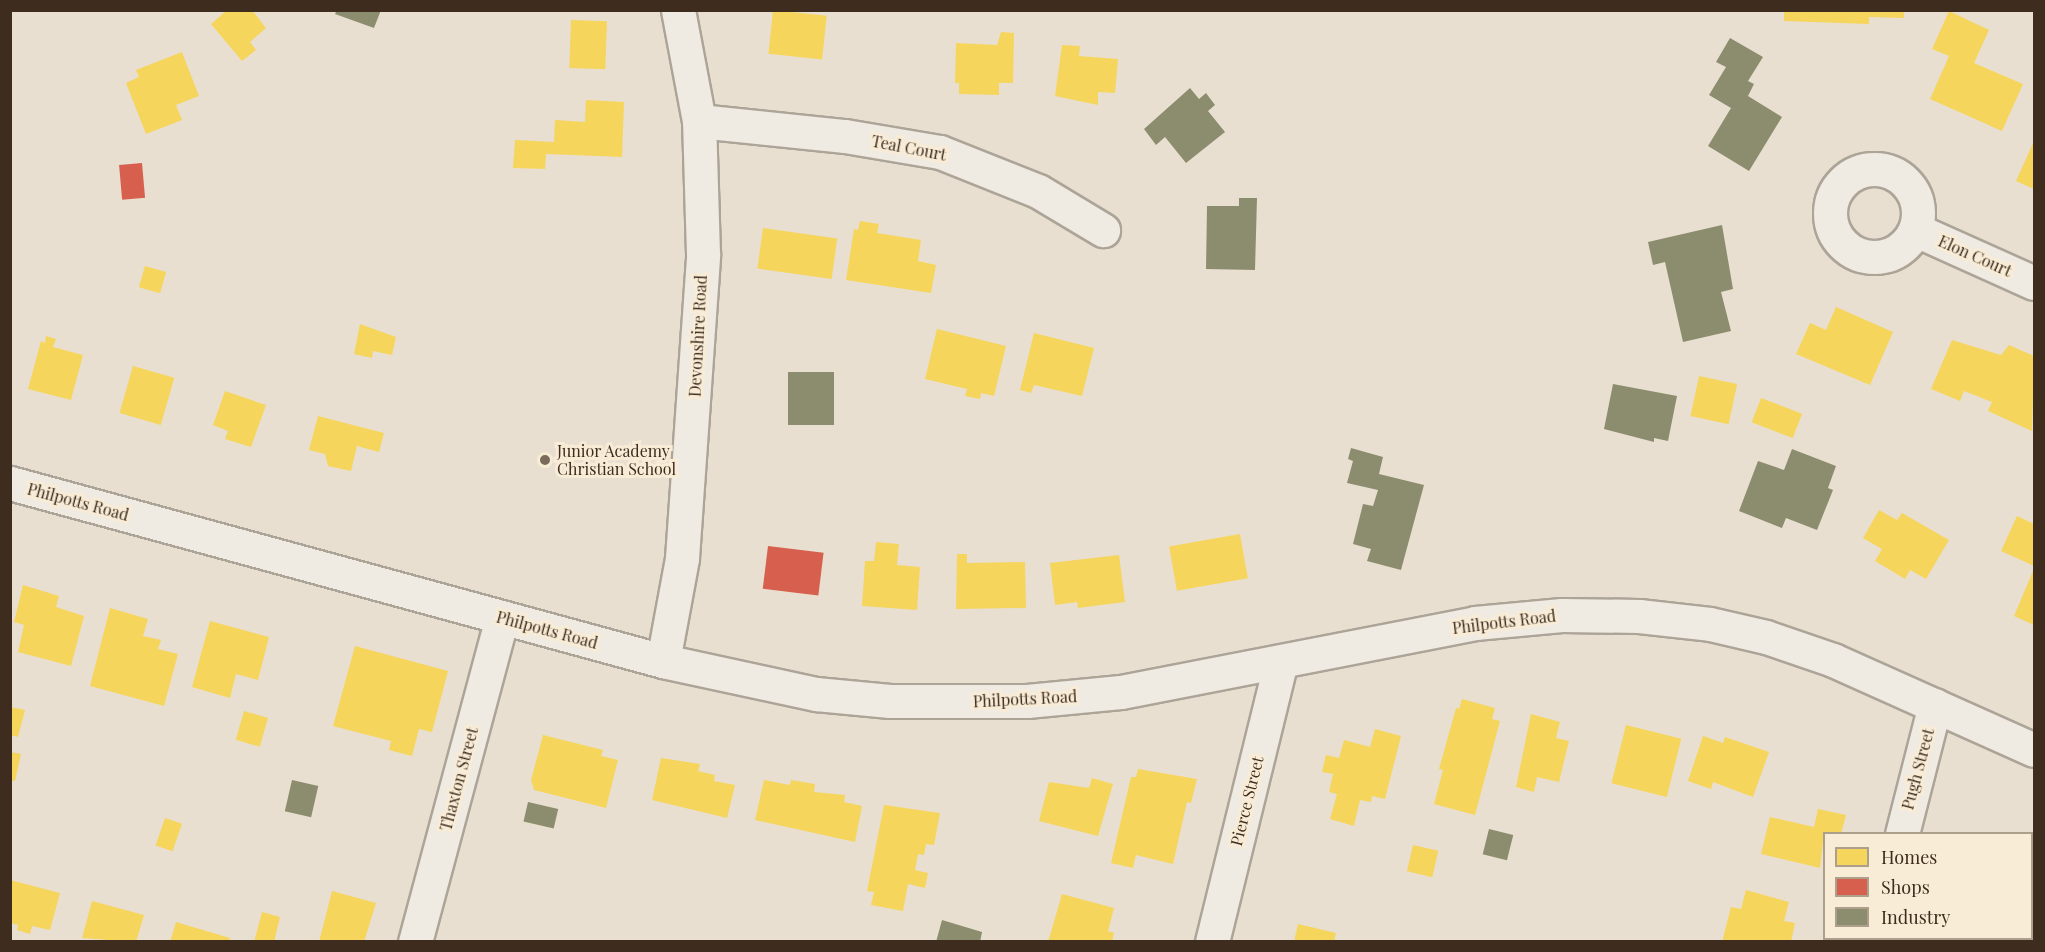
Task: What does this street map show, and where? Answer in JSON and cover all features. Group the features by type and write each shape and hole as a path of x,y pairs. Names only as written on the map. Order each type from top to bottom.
{"street":[{"name":"Devonshire Road","path":"663,661 682,558 691,458 703,254 699,121 678,10"},
{"name":"Teal Court","path":"699,121 845,136 940,153 1038,192 1103,230"},
{"name":"Elon Court","path":"1916,230 2034,283"},
{"name":"Philpotts Road","path":"10,483 663,661 816,694 890,701 1028,701 1121,692 1475,623 1562,615 1639,616 1710,624 1766,637 1833,660 2034,750"},
{"name":"Thaxton Street","path":"416,942 502,617"},
{"name":"Pierce Street","path":"1212,942 1281,661"},
{"name":"Pugh Street","path":"1903,832 1935,705"}],"building: Homes":[{"path":"227,10 252,10 266,28 250,42 256,50 242,61 211,24"},
{"path":"773,10 827,16 822,59 768,54"},
{"path":"1784,10 1904,10 1904,18 1869,17 1869,24 1784,21"},
{"path":"1949,11 1989,30 1974,63 2023,84 2002,131 1930,99 1949,56 1932,49"},
{"path":"571,20 607,21 605,69 569,68"},
{"path":"1001,32 1014,33 1013,83 999,83 999,95 959,94 959,83 955,83 956,43 997,45"},
{"path":"1062,45 1080,46 1079,56 1118,59 1115,93 1098,92 1098,105 1055,96"},
{"path":"182,52 199,96 176,105 182,120 146,134 126,83 139,77 136,70"},
{"path":"586,100 624,102 622,157 546,154 545,169 513,168 515,140 554,142 555,120 585,122"},
{"path":"2034,141 2034,189 2016,181"},
{"path":"860,221 879,224 877,233 921,240 918,261 936,265 931,293 846,280 854,229 858,230"},
{"path":"763,228 837,238 832,279 757,269"},
{"path":"145,266 166,272 160,293 139,287"},
{"path":"1836,307 1893,332 1870,385 1796,354 1810,323 1826,330"},
{"path":"360,324 396,337 392,355 373,351 372,358 354,354"},
{"path":"937,329 1006,346 994,396 981,393 980,399 965,396 967,389 925,379"},
{"path":"1034,333 1094,348 1082,396 1034,385 1031,393 1020,390"},
{"path":"46,336 56,339 53,347 83,355 71,400 28,389 41,341 45,343"},
{"path":"1952,340 2001,355 2009,345 2034,356 2032,431 1988,411 1992,402 1964,391 1960,401 1931,389"},
{"path":"133,366 174,378 161,425 119,413"},
{"path":"1699,376 1737,384 1729,424 1690,416"},
{"path":"225,391 266,405 251,447 225,439 228,431 213,425"},
{"path":"1761,398 1802,414 1793,438 1752,422"},
{"path":"318,416 384,433 379,452 357,446 351,471 328,466 325,454 309,450"},
{"path":"1879,510 1897,520 1902,513 1949,540 1926,579 1910,570 1905,579 1875,561 1882,549 1863,538"},
{"path":"2017,516 2034,524 2034,566 2001,551"},
{"path":"1240,534 1248,578 1177,591 1169,547"},
{"path":"876,542 899,544 897,565 920,567 917,610 862,606 865,561 874,561"},
{"path":"957,554 967,554 967,563 1025,562 1026,608 956,609"},
{"path":"1119,555 1125,602 1078,608 1077,602 1055,605 1050,563"},
{"path":"2034,572 2034,625 2014,616"},
{"path":"23,585 59,596 56,607 84,616 71,666 18,652 24,625 14,622"},
{"path":"110,608 148,619 143,636 161,640 158,649 178,654 164,706 90,686"},
{"path":"210,621 269,637 258,680 236,674 230,698 192,687"},
{"path":"355,646 448,671 432,732 419,729 412,756 389,750 391,741 333,726"},
{"path":"1462,699 1495,708 1492,719 1500,721 1475,815 1434,804 1443,770 1439,769 1456,708 1459,709"},
{"path":"10,707 25,710 18,737 10,735"},
{"path":"244,711 268,718 260,747 236,740"},
{"path":"1531,714 1560,722 1556,738 1569,741 1559,782 1537,777 1534,792 1516,787"},
{"path":"1626,725 1681,739 1667,797 1611,783"},
{"path":"1375,729 1401,736 1385,799 1372,796 1371,802 1360,800 1354,826 1330,819 1337,794 1329,792 1333,774 1322,772 1326,755 1339,758 1344,740 1370,747"},
{"path":"543,735 603,750 601,756 618,760 606,808 534,790 531,780"},
{"path":"1703,736 1723,743 1725,737 1769,752 1753,797 1713,782 1711,789 1688,781"},
{"path":"10,752 21,754 15,781 10,780"},
{"path":"661,758 700,764 698,771 715,775 714,781 735,785 727,818 652,800"},
{"path":"1138,769 1197,779 1191,803 1187,802 1173,864 1136,855 1133,868 1111,863 1131,777 1136,777"},
{"path":"1092,778 1113,784 1098,836 1039,821 1049,782 1089,788"},
{"path":"764,780 790,785 791,780 815,784 814,792 845,795 844,802 862,806 855,842 755,820"},
{"path":"884,805 940,813 934,845 926,844 924,855 918,854 915,870 928,873 925,888 908,884 903,911 871,905 874,892 867,891"},
{"path":"1818,809 1846,815 1842,832 1823,832 1820,868 1761,854 1770,817 1814,827"},
{"path":"165,818 182,824 173,851 156,845"},
{"path":"1413,845 1438,851 1432,877 1407,871"},
{"path":"10,880 60,893 50,930 32,926 30,934 17,930 18,925 10,923"},
{"path":"1746,890 1789,902 1784,921 1795,923 1791,942 1722,942 1731,907 1741,909"},
{"path":"332,891 376,903 364,942 319,942"},
{"path":"1062,894 1114,908 1108,931 1114,933 1112,942 1048,942"},
{"path":"92,901 144,915 136,942 82,938"},
{"path":"262,912 280,917 274,942 254,942"},
{"path":"176,922 230,938 229,942 170,942"},
{"path":"1298,924 1336,933 1334,942 1294,942"}],"building: Shops":[{"path":"142,163 145,198 122,200 119,165"},
{"path":"768,546 824,553 818,596 763,589"}],"building: Industry":[{"path":"337,10 381,10 374,28 335,14"},
{"path":"1730,38 1763,57 1748,81 1754,84 1748,96 1782,117 1749,171 1708,146 1731,108 1709,95 1726,67 1716,62"},
{"path":"1190,88 1199,99 1206,93 1215,105 1208,111 1225,132 1186,163 1165,137 1156,145 1144,129"},
{"path":"1239,198 1257,198 1255,270 1206,269 1207,206 1239,206"},
{"path":"1722,225 1733,289 1721,292 1731,331 1683,342 1665,262 1653,265 1648,242"},
{"path":"788,372 834,372 834,425 788,425"},
{"path":"1613,384 1677,396 1668,441 1654,438 1654,442 1604,429"},
{"path":"1351,448 1383,457 1379,474 1424,485 1401,570 1367,561 1371,549 1353,544 1363,504 1373,506 1378,490 1347,483 1353,461 1348,459"},
{"path":"1792,449 1836,466 1828,488 1833,490 1817,530 1786,518 1782,528 1739,511 1758,461 1784,470"},
{"path":"292,780 318,786 311,817 285,811"},
{"path":"528,802 558,809 554,828 524,821"},
{"path":"1489,829 1513,835 1507,860 1483,854"},
{"path":"942,920 982,932 980,942 936,942"}],"place":[{"name":"Junior Academy Christian School","path":"545,460"}]}
